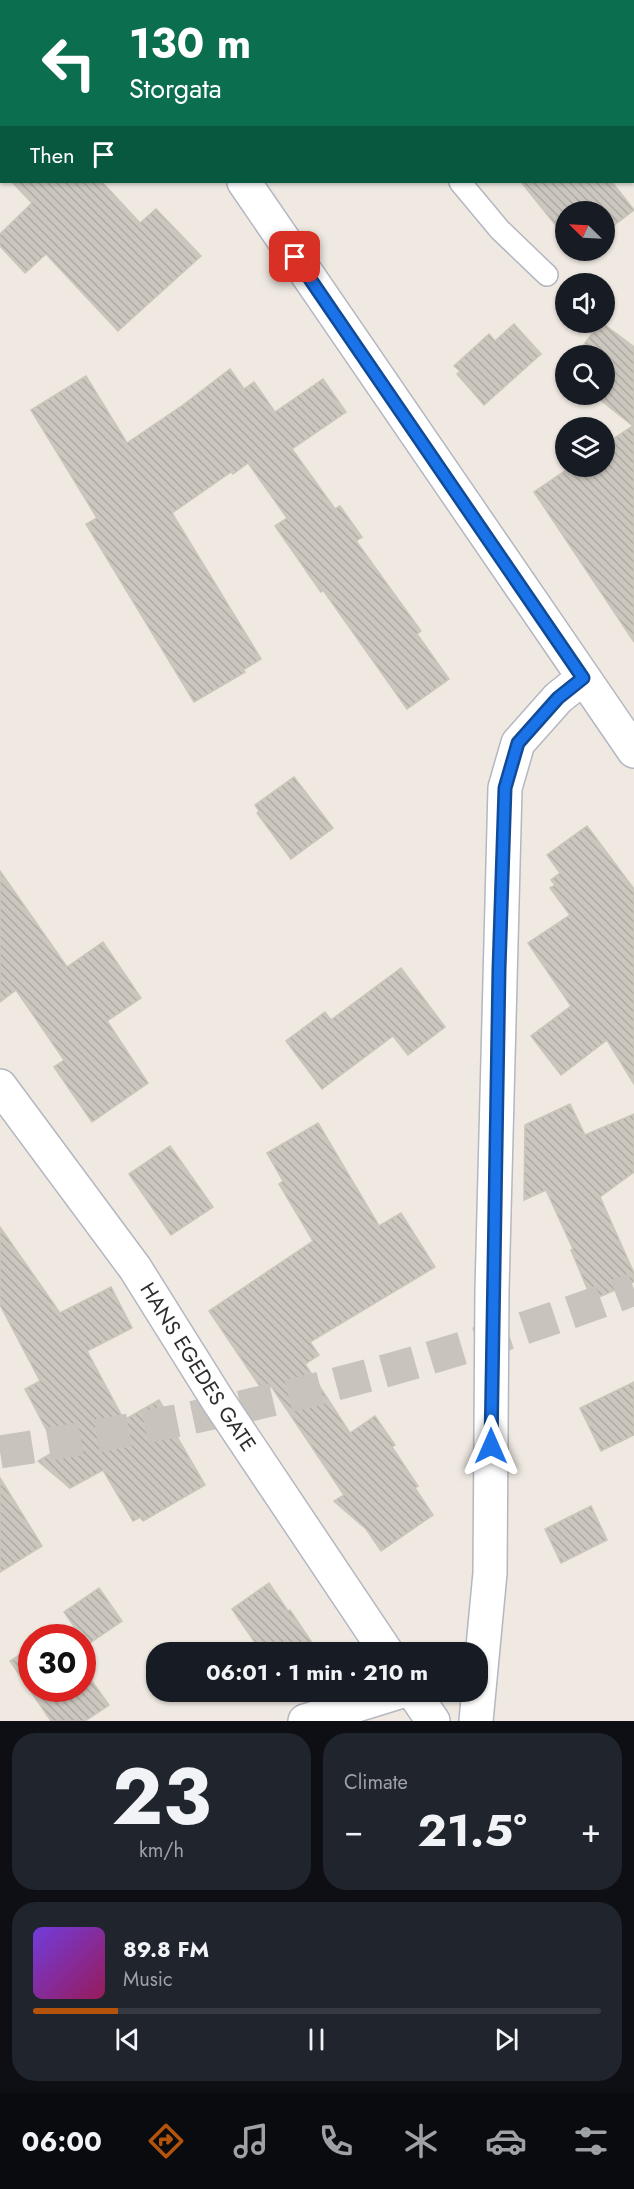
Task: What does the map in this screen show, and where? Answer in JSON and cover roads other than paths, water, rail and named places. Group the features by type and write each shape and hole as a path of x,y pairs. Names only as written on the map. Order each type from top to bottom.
{"street":[{"path":"245,183 634,751"},
{"path":"476,1721 490,1573 492,1278 505,788 518,743 558,698 583,678"},
{"name":"HANS EGEDES GATE","path":"0,1086 135,1268 217,1400 380,1642"},
{"path":"305,1721 367,1702"},
{"path":"420,1702 433,1721"}],"lane":[{"path":"461,183 500,230 547,275"}],"tunnel":[{"path":"0,1452 197,1417 326,1387 454,1350 634,1289"}]}
